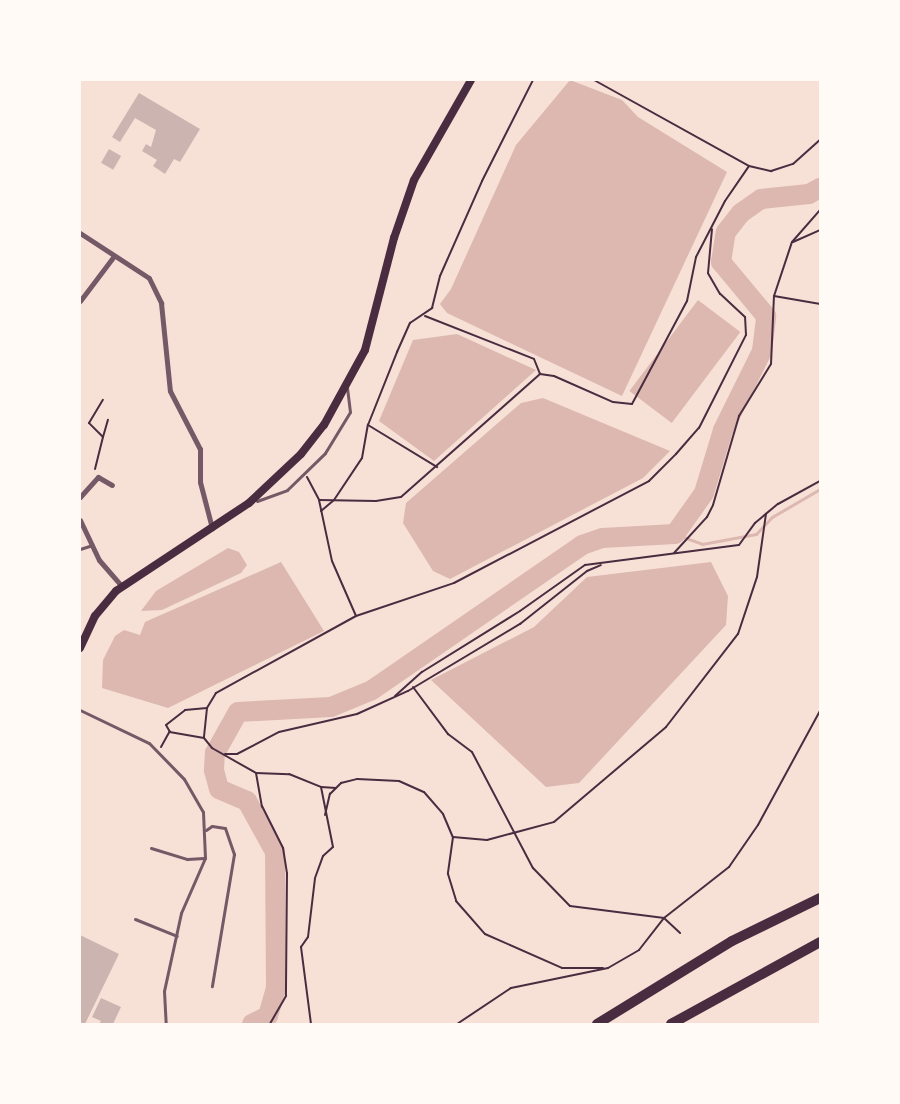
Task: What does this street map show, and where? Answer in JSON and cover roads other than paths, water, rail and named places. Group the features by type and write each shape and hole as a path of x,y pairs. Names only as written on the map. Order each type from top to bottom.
{"highway":[{"path":"597,1024 732,941 820,898"},
{"path":"671,1024 820,942"}],"main road":[{"path":"80,648 95,616 122,586 249,504 301,454 347,388 365,350 404,203 428,151 471,80"}],"street":[{"path":"80,233 149,278 161,303 170,391 200,450 200,482 212,528"},
{"path":"80,301 114,256"},
{"path":"80,497 98,477 112,485"},
{"path":"80,520 92,545 122,586"}],"lane":[{"path":"249,504 287,490 305,475 325,453 350,412 347,388"},
{"path":"80,549 92,545"},
{"path":"80,710 149,743 184,779 203,812 206,830 205,858 182,913 165,991 166,1024"},
{"path":"206,830 212,826 225,828 234,854 212,986"},
{"path":"151,848 187,859 205,858"},
{"path":"135,919 177,936"}],"waterway":[{"path":"252,1024 268,1016 276,988 275,852 247,801 219,789 214,770 215,753 238,712 331,707 372,690 582,545 602,538 675,534 704,493 723,430 762,351 766,316 721,262 726,232 741,213 761,199 809,194 820,188"},
{"path":"675,534 702,544 756,534 772,517 820,489"}]}
